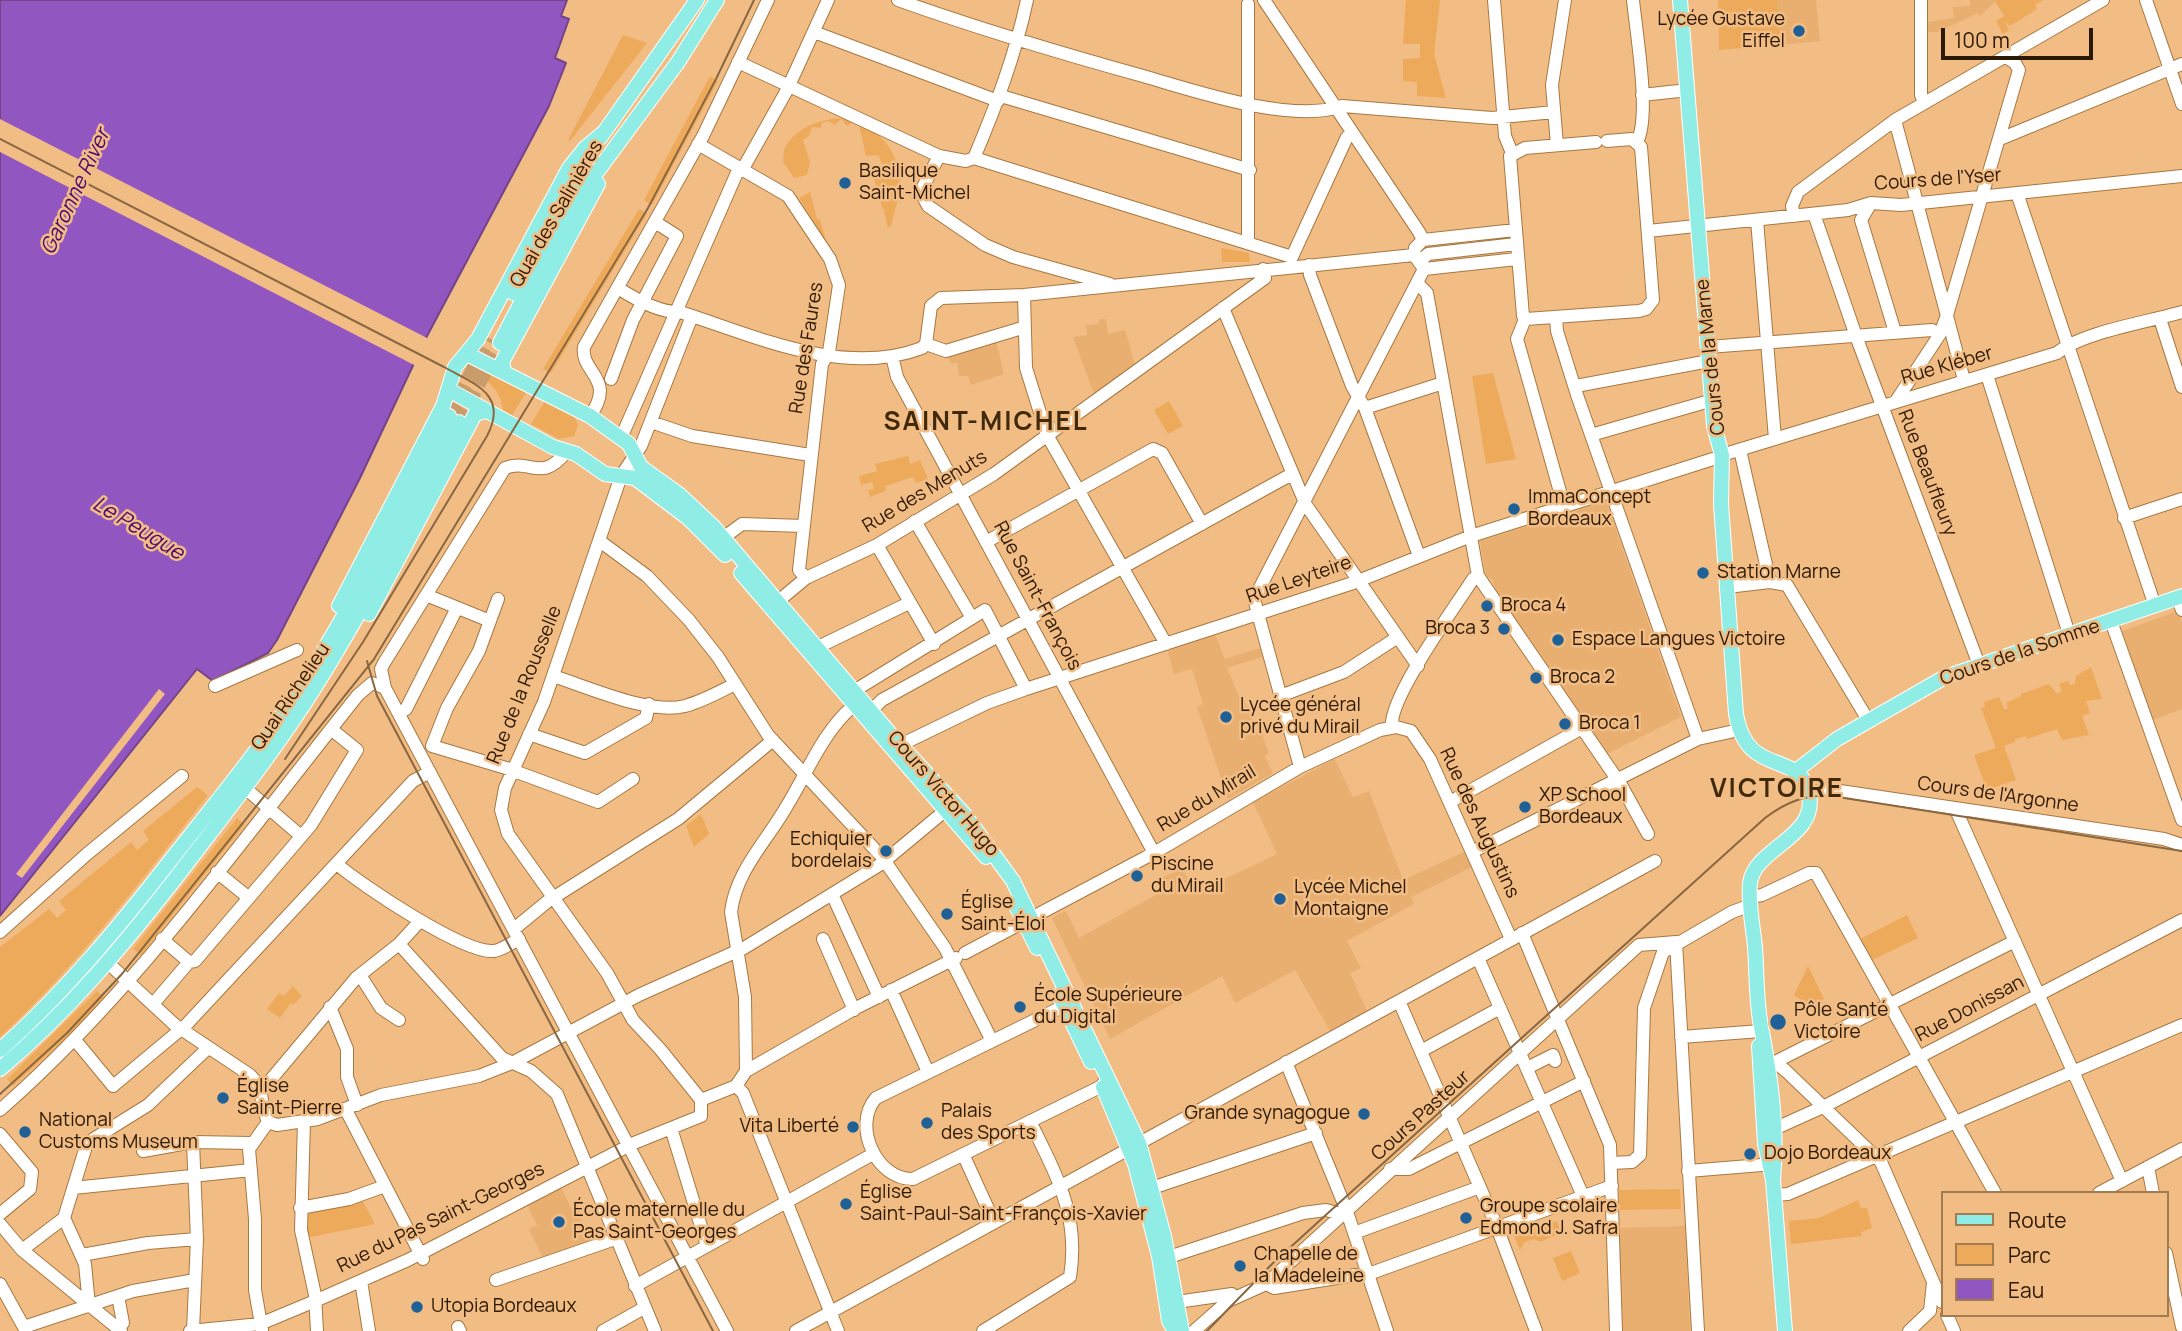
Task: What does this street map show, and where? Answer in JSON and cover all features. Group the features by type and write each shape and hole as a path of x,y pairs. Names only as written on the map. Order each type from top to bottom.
{"main road":[{"name":"Quai des Salinières","path":"697,0 604,132 559,204 495,341 569,210 647,105 717,0"},
{"name":"Cours de la Marne","path":"1680,0 1718,457 1735,714 1739,730"},
{"path":"311,683 336,611 449,390 452,372 478,339 569,167 585,148 604,132"},
{"path":"504,371 504,358 578,217 610,165 619,142"},
{"name":"Cours Victor Hugo","path":"467,354 590,416 621,438 631,448 641,467 696,509 723,538 773,605 816,648 853,698 871,711 896,747"},
{"name":"Cours Victor Hugo","path":"449,390 606,474 635,478 688,518 773,605 947,802 1029,921 1153,1188 1182,1331"},
{"path":"311,683 369,613 389,580 475,414 486,411"},
{"name":"Quai Richelieu","path":"101,957 245,788 311,683 360,612 454,419"},
{"name":"Cours de la Somme","path":"1796,771 1806,760 1932,683 2155,606 2181,601"},
{"name":"Quai Richelieu","path":"101,957 219,799 311,683"},
{"path":"1739,730 1752,752 1796,771 1808,792 1809,808 1804,820 1794,834 1755,870 1751,881 1761,1031 1759,1063 1772,1165 1785,1331"},
{"path":"0,1050 101,957"},
{"path":"0,1069 55,1020 101,957"},
{"path":"1761,1031 1772,1062 1772,1165"},
{"name":"Cours Victor Hugo","path":"1153,1188 1159,1256 1169,1321 1175,1331"}],"street":[{"path":"605,382 582,352 698,144 768,0"},
{"path":"621,438 739,168 745,165 788,85 828,0"},
{"path":"898,0 1018,43 1249,106 1503,117 1554,112"},
{"path":"970,160 999,99 1018,43 1027,0"},
{"path":"1264,0 1421,236"},
{"path":"1494,0 1505,136 1512,153 1509,162 1525,318 1517,339 1564,506"},
{"path":"1557,145 1552,85 1565,0"},
{"path":"1633,0 1643,117 1637,142"},
{"path":"1921,0 1921,95 1924,103"},
{"path":"1794,216 1792,206 1798,192 1895,120 2103,0"},
{"path":"2146,0 2176,67 2182,104"},
{"path":"1248,1 1248,243"},
{"path":"678,30 692,40"},
{"path":"814,32 999,99 1250,170"},
{"path":"1896,401 1940,334 1947,315 2019,70 2015,62 2006,57"},
{"path":"738,62 939,156 970,160 1248,243 1293,262 1309,265 1517,259"},
{"path":"2000,139 2176,67"},
{"path":"1642,95 1688,90"},
{"path":"1895,120 1964,380"},
{"path":"1293,262 1347,137 1353,134"},
{"path":"1512,153 1525,148 1601,141 1628,139 1637,142 1641,147 1654,294 1651,305 1639,311 1525,318"},
{"name":"Rue des Faures","path":"698,144 795,201 830,260 839,285 827,356 822,364 810,455 799,570 806,578"},
{"path":"939,156 923,187 922,195 928,206 985,245 1028,261 1117,286"},
{"name":"Cours de l'Yser","path":"1648,232 1849,211 1871,203 1917,203 2182,176"},
{"path":"2017,193 2155,606"},
{"path":"1871,203 1861,220 1895,332"},
{"name":"Rue Beaufleury","path":"1814,214 1856,336 1979,665"},
{"path":"1757,220 1775,439"},
{"path":"590,416 641,302 677,236 655,222"},
{"path":"1421,236 1515,230"},
{"path":"1300,768 1256,615 1256,592 1418,284 1419,262 1415,248 1421,236"},
{"path":"1419,262 1428,254 1516,244"},
{"path":"926,344 929,312 935,300 1117,286 1264,269 1293,262"},
{"path":"1309,265 1310,275 1365,408 1419,556"},
{"name":"Rue des Menuts","path":"773,605 806,578 877,545 960,494 1047,435 1265,278 1264,269"},
{"path":"1418,284 1427,293 1478,576 1617,780 1648,834"},
{"path":"618,288 641,302 674,312 827,356 859,360 892,356 926,344 946,351 1023,328"},
{"path":"1024,295 1026,368 1047,435 1166,644"},
{"path":"1223,308 1304,499 1418,666"},
{"name":"Rue Kléber","path":"1718,457 2182,312"},
{"name":"Rue de la Rousselle","path":"692,316 651,422 634,457 621,476 601,542 553,676 512,770 501,810 504,825 607,973 640,1030 660,1049 701,1100"},
{"path":"1556,318 1557,331 1591,435 1698,740"},
{"path":"2160,319 2182,387"},
{"path":"1576,386 1767,343 1932,330 1940,334"},
{"name":"Rue Saint-François","path":"892,356 897,377 1154,853"},
{"path":"1987,375 2069,635"},
{"path":"1365,408 1443,383"},
{"path":"1591,435 1713,400"},
{"path":"651,422 692,436 810,455"},
{"path":"986,542 1153,449 1158,449 1202,524"},
{"path":"1740,450 1770,582"},
{"path":"567,451 556,463 546,468 505,468 384,663 382,669 385,688 727,1331"},
{"name":"Rue Leyteire","path":"896,747 987,703 1026,689 1358,581 1471,536 1718,457"},
{"path":"871,711 882,700 1292,474"},
{"path":"2124,518 2182,499"},
{"path":"915,521 972,618"},
{"path":"723,538 742,524 804,526"},
{"path":"601,542 608,544 655,585 708,643 773,740 886,861 931,925 958,957 992,1041"},
{"path":"877,545 934,644"},
{"path":"1399,728 1394,709 1418,666 1473,579 1478,576"},
{"path":"1727,587 1770,582 1787,584 1868,720"},
{"path":"426,595 490,621"},
{"path":"432,746 447,708 480,651 498,599"},
{"path":"816,648 909,603"},
{"path":"399,713 406,709 457,608"},
{"path":"701,1100 736,1086 746,1071 745,996 731,912 739,879 788,804 803,772 863,682 934,644 985,610 1026,689"},
{"path":"2111,621 2181,814"},
{"path":"1280,696 1344,672 1398,637"},
{"path":"215,686 297,650"},
{"path":"553,676 628,701 684,706 735,684"},
{"path":"0,1111 75,1040 128,981 369,685 378,683 385,688"},
{"path":"529,734 583,757 646,718 649,704"},
{"name":"Rue du Mirail","path":"746,1071 885,993 1029,921 1154,853 1300,768 1399,728"},
{"name":"Rue des Augustins","path":"1399,728 1411,731 1430,759 1472,852 1558,1019 1607,1134 1611,1163 1616,1331"},
{"path":"1450,802 1582,728"},
{"path":"153,1004 189,962 195,961 301,836 357,750 331,729"},
{"path":"1472,852 1698,740 1739,730"},
{"path":"338,865 378,897 420,921 487,950 502,948 554,898 670,825 773,740"},
{"path":"419,752 432,746 512,770 598,802 633,779"},
{"path":"75,1040 113,1086 180,1029 338,865 413,781 430,772"},
{"path":"0,932 87,854 183,776"},
{"path":"245,788 301,836"},
{"name":"Cours de l'Argonne","path":"1808,792 1840,791 2164,839 2182,845"},
{"path":"268,1122 277,1125 304,1121 352,1108 381,1095 479,1076 512,1063 623,1004 737,951 832,894 886,861 947,802"},
{"path":"1956,810 2122,1181"},
{"path":"796,1331 1655,861"},
{"path":"216,872 249,898"},
{"path":"1611,1163 1632,1162 1640,1155 1644,1008 1663,952 1676,942 1742,907 1751,906 1762,895 1809,873 1816,873 1993,1191"},
{"path":"832,894 928,1072"},
{"name":"Rue Donissan","path":"1774,1129 1919,1058 2182,920"},
{"path":"260,1086 268,1083 360,975 400,944 420,921"},
{"path":"162,939 189,962"},
{"path":"823,939 854,1010"},
{"path":"1938,1277 1877,1156 1825,1106 1772,1062 2015,941"},
{"path":"1676,942 1698,1331"},
{"name":"Cours Pasteur","path":"1195,1331 1234,1297 1266,1284 1639,945 1676,942"},
{"path":"400,944 502,1059 537,1075 557,1094 655,1331"},
{"path":"101,957 180,1029 250,1075 260,1086 268,1122"},
{"path":"1478,958 1583,1196"},
{"path":"360,975 381,1008 399,1020"},
{"path":"1399,1001 1497,1228 1536,1331"},
{"path":"330,1007 347,1049 347,1077 352,1108 385,1186 422,1257"},
{"path":"1070,1007 992,1041 876,1098 870,1104 867,1127 873,1154 892,1172 904,1179 913,1179 1105,1080"},
{"path":"1421,1051 1500,1008"},
{"path":"1774,1187 1787,1194 2182,1025"},
{"path":"1681,1037 1761,1031"},
{"path":"22,1250 64,1218 87,1143 148,1105 208,1048"},
{"path":"1527,1068 1553,1055 1555,1060"},
{"path":"1286,1062 1354,1233 1387,1331"},
{"path":"1390,1169 1404,1171 1584,1081"},
{"path":"736,1086 743,1093 838,1331"},
{"name":"Rue du Pas Saint-Georges","path":"193,1330 261,1327 361,1281 422,1257 586,1167 696,1118 702,1114 701,1100"},
{"path":"304,1121 301,1230 315,1301 317,1331"},
{"path":"983,1331 1070,1277 1074,1240 1061,1186 1030,1121"},
{"path":"261,1327 254,1271 255,1219 250,1143 268,1122"},
{"path":"671,1128 707,1246"},
{"path":"0,1133 32,1172 30,1189 0,1214"},
{"path":"1153,1188 1316,1133"},
{"path":"143,1151 191,1142 250,1143"},
{"path":"191,1142 197,1239 193,1330"},
{"path":"2103,1191 2182,1149"},
{"path":"635,1286 873,1154"},
{"path":"963,1154 994,1222"},
{"path":"1688,1171 1772,1165"},
{"path":"2148,1167 2153,1191"},
{"path":"73,1188 251,1170"},
{"path":"300,1208 349,1199 385,1186"},
{"path":"1266,1284 1274,1288 1368,1273 1612,1186"},
{"path":"1354,1233 1480,1188"},
{"path":"1169,1257 1303,1213 1326,1210 1344,1212"},
{"path":"64,1218 82,1255 90,1295 89,1305"},
{"path":"0,1224 22,1250 120,1330 123,1323 118,1296"},
{"path":"82,1255 137,1245 197,1239"},
{"path":"496,1280 615,1239"},
{"path":"2168,1262 2182,1327"},
{"path":"0,1284 25,1329 118,1296 168,1283 195,1280"},
{"path":"361,1281 369,1331"},
{"path":"1177,1302 1232,1294 1234,1297"},
{"path":"603,1331 644,1308"},
{"path":"1909,1331 1940,1316"}],"shaded area":[{"name":"Lycée Gustave Eiffel","path":"1777,0 1816,0 1820,41 1781,45"},
{"path":"1970,0 1997,0 1980,16 1978,13 1938,32 1927,32 1927,22 1954,18 1953,7 1970,6"},
{"path":"1099,319 1106,319 1108,334 1125,330 1135,365 1094,394 1073,337 1087,335 1086,325 1099,324"},
{"path":"996,341 1004,374 971,385 968,376 959,376 957,362 952,364 947,356"},
{"path":"1606,501 1681,717 1607,754 1496,591 1492,579 1486,576 1480,541"},
{"path":"2178,611 2182,622 2182,709 2153,720 2122,631"},
{"name":"Lycée général privé du Mirail","path":"1215,634 1225,659 1260,648 1262,657 1227,668 1241,701 1245,700 1257,733 1261,732 1269,753 1265,756 1273,773 1228,799 1197,707 1203,704 1192,669 1174,674 1167,649"},
{"name":"Lycée Michel Montaigne","path":"1335,759 1353,797 1369,791 1403,880 1464,852 1472,867 1411,897 1414,904 1347,941 1361,968 1350,973 1367,1011 1330,1031 1295,970 1235,1003 1222,976 1110,1039 1052,918 1066,911 1079,938 1168,888 1162,878 1182,868 1195,893 1277,854 1253,802"},
{"name":"École maternelle du Pas Saint-Georges","path":"561,1187 574,1214 578,1213 591,1243 543,1258 529,1229 537,1225 527,1205"},
{"path":"1685,1226 1690,1331 1621,1331 1618,1228"}],"green space":[{"path":"1406,0 1440,0 1434,54 1446,98 1417,96 1417,82 1403,81 1403,59 1420,58 1420,44 1403,44"},
{"path":"1718,0 1777,0 1781,45 1719,50"},
{"path":"2043,0 2035,5 2037,9 2010,26 2005,22 2009,30 2003,34 1996,21 2004,16 1995,1"},
{"path":"623,35 647,43 570,141 568,140"},
{"path":"710,76 718,81 652,205 644,200"},
{"path":"839,118 851,120 873,131 882,138 895,158 900,188 891,226 888,228 884,212 886,209 883,210 880,200 883,197 879,197 874,178 884,172 879,155 866,156 859,125 853,122 847,126 841,119 835,125 829,121 822,123 821,128 812,127 809,136 803,140 810,162 807,175 794,178 783,162 784,150 793,136 814,123"},
{"path":"810,192 817,219 820,220 827,244 799,198"},
{"path":"639,209 647,214 551,373 543,369"},
{"path":"1221,248 1249,253 1250,262 1222,262"},
{"path":"473,366 527,391 512,415 503,410 499,395 491,385 466,370"},
{"path":"1493,373 1516,459 1486,464 1472,376"},
{"path":"545,401 574,416 578,425 574,436 559,439 531,424"},
{"path":"1169,401 1183,426 1168,434 1154,410"},
{"path":"908,456 910,464 920,460 928,479 916,483 913,477 885,486 886,491 870,497 868,490 874,489 872,482 861,485 859,476 877,471 875,464"},
{"path":"2091,667 2102,699 2086,701 2090,713 2082,716 2089,735 2062,740 2057,729 2027,739 2026,736 2015,739 2015,742 2004,746 2016,780 1987,790 1974,755 1996,748 1981,708 1985,707 1984,702 1999,697 2005,710 2008,708 2006,703 2021,694 2049,684 2057,694 2062,691 2059,684 2068,681 2070,685 2075,684 2076,676"},
{"path":"197,787 208,795 159,858 57,980 0,1037 0,947 49,909 57,918 66,910 59,901 131,842 137,850 149,840 143,831"},
{"path":"701,814 709,834 694,847 686,826"},
{"path":"237,818 245,824 141,955 133,949"},
{"path":"1907,915 1918,938 1872,960 1860,939"},
{"path":"1808,966 1824,999 1810,1006 1794,995"},
{"path":"293,986 302,996 293,1005 291,1003 280,1018 267,1009 279,993 284,996"},
{"path":"97,991 104,997 69,1035 13,1086 7,1079"},
{"path":"1680,1189 1681,1209 1620,1210 1619,1190"},
{"path":"361,1198 375,1224 306,1238 302,1211"},
{"path":"1858,1200 1861,1208 1867,1208 1872,1228 1861,1232 1862,1236 1791,1244 1789,1221 1819,1218"},
{"path":"1557,1221 1561,1233 1540,1242 1534,1239 1525,1242 1520,1250 1514,1236"},
{"path":"1571,1251 1580,1273 1562,1281 1553,1258"}],"water":[{"path":"0,0 567,0 561,16 569,19 555,58 566,63 549,106 426,338 360,478 277,640 268,653 213,681 197,669 0,916"}],"pier":[{"path":"0,119 429,339 416,366 0,152"},
{"path":"159,689 165,694 22,878 16,874"}],"tunnel":[{"path":"449,416 489,338"},
{"path":"459,422 500,343"}],"tram line":[{"path":"0,1094 67,1033 121,975 374,659 648,208 754,0"},
{"path":"0,139 444,367 477,385 491,400 493,422 487,436 363,642 285,759"},
{"path":"367,661 377,696 713,1331"},
{"path":"1207,1331 1272,1264 1328,1213 1765,818 1789,803 1814,796 1832,796 2182,851"}],"place":[{"name":"Lycée Gustave Eiffel","path":"1799,31"},
{"name":"Basilique Saint-Michel","path":"845,183"},
{"name":"ImmaConcept Bordeaux","path":"1514,509"},
{"name":"Station Marne","path":"1703,573"},
{"name":"Broca 4","path":"1487,606"},
{"name":"Broca 3","path":"1504,629"},
{"name":"Espace Langues Victoire","path":"1558,640"},
{"name":"Broca 2","path":"1536,678"},
{"name":"Lycée général privé du Mirail","path":"1226,717"},
{"name":"Broca 1","path":"1565,724"},
{"name":"XP School Bordeaux","path":"1525,807"},
{"name":"Echiquier bordelais","path":"886,851"},
{"name":"Piscine du Mirail","path":"1137,876"},
{"name":"Lycée Michel Montaigne","path":"1280,899"},
{"name":"Église Saint-Éloi","path":"947,914"},
{"name":"École Supérieure du Digital","path":"1020,1007"},
{"name":"Pôle Santé Victoire","path":"1778,1022"},
{"name":"Église Saint-Pierre","path":"223,1098"},
{"name":"Grande synagogue","path":"1364,1114"},
{"name":"Palais des Sports","path":"927,1123"},
{"name":"Vita Liberté","path":"853,1127"},
{"name":"National Customs Museum","path":"25,1132"},
{"name":"Dojo Bordeaux","path":"1750,1154"},
{"name":"Église Saint-Paul-Saint-François-Xavier","path":"846,1204"},
{"name":"Groupe scolaire Edmond J. Safra","path":"1466,1218"},
{"name":"École maternelle du Pas Saint-Georges","path":"559,1222"},
{"name":"Chapelle de la Madeleine","path":"1240,1266"},
{"name":"Utopia Bordeaux","path":"417,1307"}],"district":[{"name":"SAINT-MICHEL","path":"986,423"},
{"name":"VICTOIRE","path":"1777,790"}],"water label":[{"name":"Garonne River","path":"76,192"},
{"name":"Le Peugue","path":"138,529"}]}
